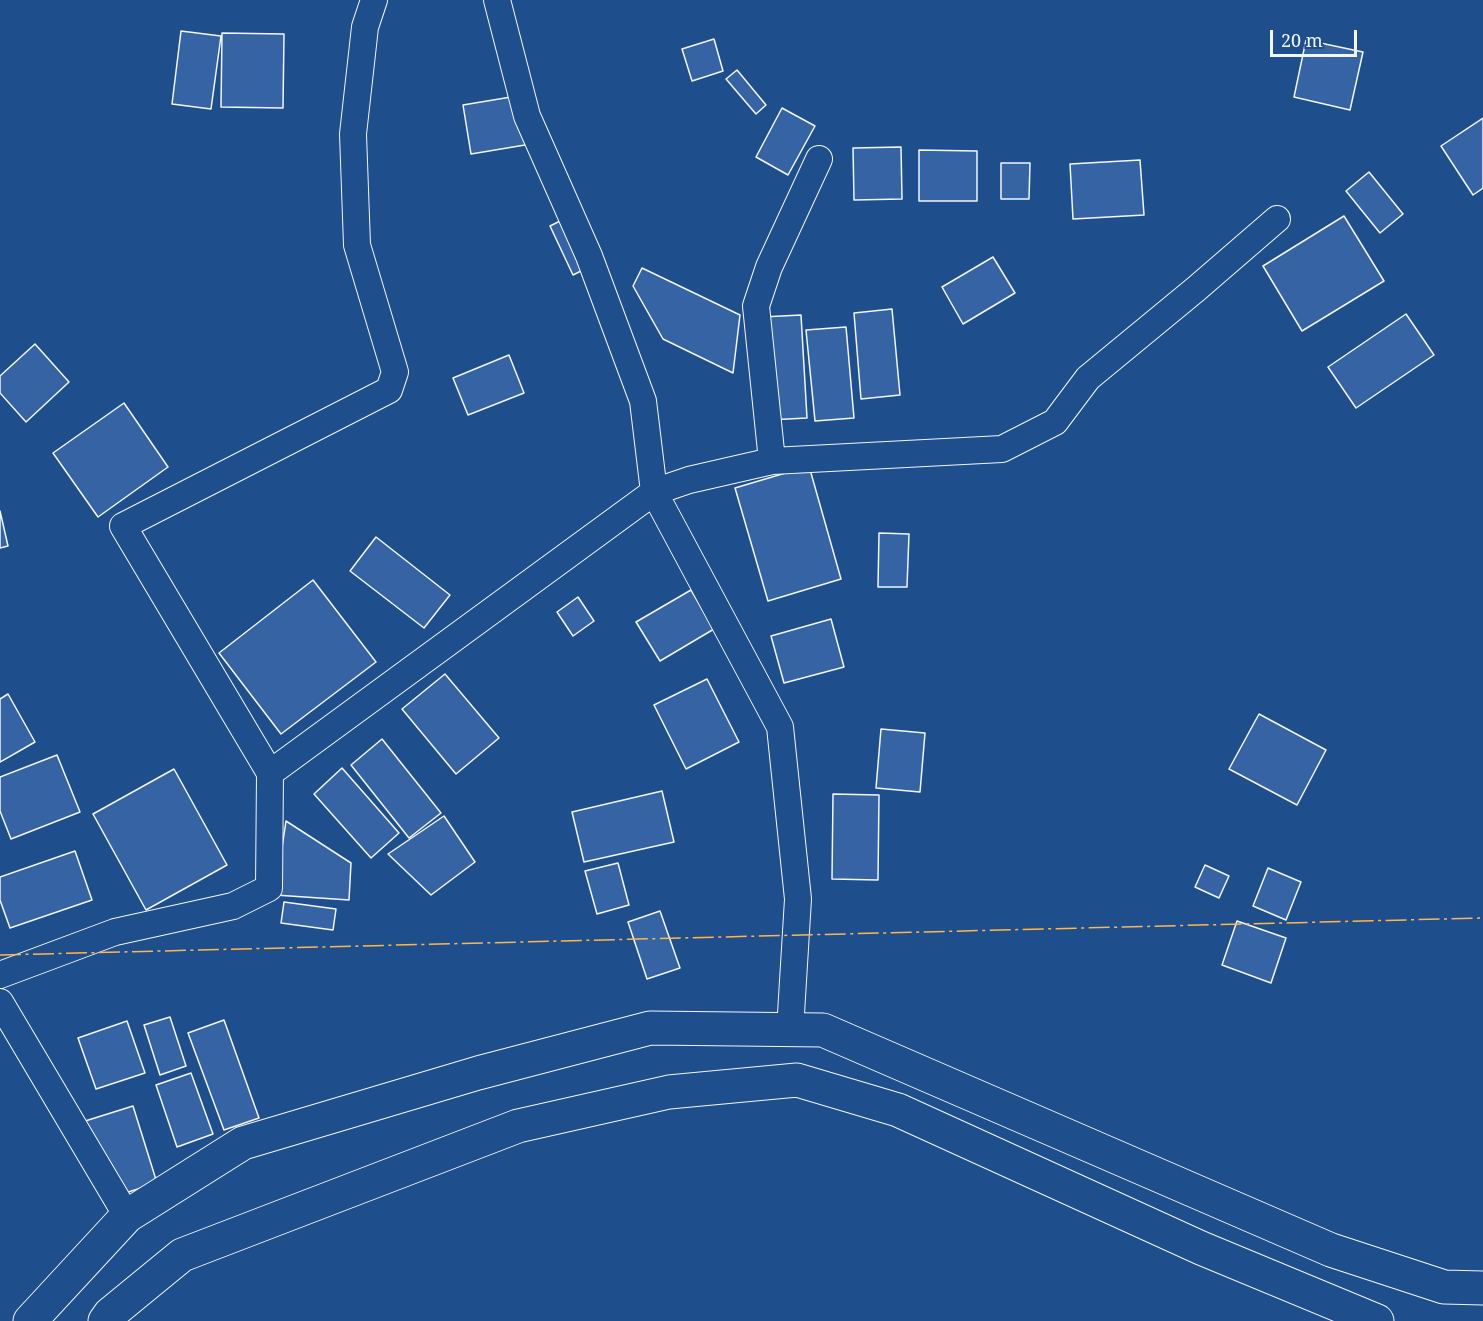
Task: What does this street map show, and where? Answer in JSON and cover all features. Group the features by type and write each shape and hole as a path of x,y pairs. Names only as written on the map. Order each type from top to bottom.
{"street":[{"path":"0,975 115,932 233,906 269,888 270,773 123,526 388,390 395,372 357,245 352,134 365,27 374,0"},
{"path":"497,0 527,116 589,256 643,401 654,492 780,727 798,899 790,1030"},
{"path":"772,461 756,306 769,267 819,159"},
{"path":"270,773 654,492 689,480 772,461 1002,449 1055,422 1088,378 1277,219"},
{"path":"0,1002 127,1216"},
{"path":"30,1321 127,1216 243,1143 478,1073 650,1028 823,1030 1331,1250 1444,1287 1483,1288"},
{"path":"105,1321 110,1314 182,1255 518,1126 669,1092 797,1080 898,1110 1201,1248 1377,1321"}],"building":[{"path":"181,31 221,36 211,109 172,104"},
{"path":"222,33 284,34 283,108 221,107"},
{"path":"714,39 723,71 692,81 682,49"},
{"path":"1306,40 1363,52 1350,110 1294,97"},
{"path":"737,70 766,105 756,114 726,79"},
{"path":"517,96 525,145 471,154 463,105"},
{"path":"782,108 815,126 788,175 756,157"},
{"path":"1483,118 1483,188 1473,195 1441,146"},
{"path":"901,147 902,199 854,200 853,148"},
{"path":"919,150 977,151 977,201 919,201"},
{"path":"1140,160 1144,215 1073,219 1070,164"},
{"path":"1001,163 1030,163 1029,199 1001,199"},
{"path":"1369,172 1403,214 1380,233 1346,191"},
{"path":"1344,216 1384,281 1302,331 1263,266"},
{"path":"564,219 587,268 573,275 550,226"},
{"path":"993,257 1015,293 963,324 942,287"},
{"path":"642,268 740,315 733,373 663,339 633,286"},
{"path":"892,309 900,395 861,399 854,313"},
{"path":"1406,314 1434,355 1356,408 1328,367"},
{"path":"801,315 807,418 768,420 762,317"},
{"path":"846,327 854,418 815,421 806,330"},
{"path":"35,344 69,382 26,422 0,393 0,376"},
{"path":"509,355 524,393 468,415 453,378"},
{"path":"124,403 168,467 98,517 53,453"},
{"path":"809,466 841,579 768,601 735,488"},
{"path":"0,511 8,546 0,548"},
{"path":"879,533 909,534 907,587 878,587"},
{"path":"376,537 450,595 424,628 350,571"},
{"path":"313,580 376,662 281,734 219,653"},
{"path":"691,590 714,629 660,661 636,622"},
{"path":"578,597 594,621 573,636 557,612"},
{"path":"831,619 844,667 784,683 771,636"},
{"path":"445,674 499,738 456,774 402,709"},
{"path":"707,679 739,742 686,769 654,705"},
{"path":"8,694 35,742 0,762 0,699"},
{"path":"1259,714 1326,750 1297,805 1229,769"},
{"path":"881,729 925,733 920,792 876,788"},
{"path":"382,739 441,813 409,838 351,765"},
{"path":"57,755 80,812 11,839 0,811 0,777"},
{"path":"342,768 399,833 371,858 314,794"},
{"path":"174,769 227,865 146,910 93,814"},
{"path":"662,791 674,842 584,862 572,812"},
{"path":"833,794 879,795 878,880 832,879"},
{"path":"444,816 475,862 431,895 388,854"},
{"path":"286,821 351,863 349,900 275,895"},
{"path":"75,851 92,900 10,928 0,900 0,877"},
{"path":"618,863 629,905 597,914 585,871"},
{"path":"1205,865 1229,876 1219,898 1195,887"},
{"path":"1268,868 1301,882 1286,920 1253,906"},
{"path":"284,902 336,909 333,930 281,923"},
{"path":"660,911 680,968 647,979 628,922"},
{"path":"1237,921 1286,938 1271,983 1222,965"},
{"path":"170,1017 186,1066 160,1075 144,1025"},
{"path":"224,1020 259,1118 224,1130 188,1033"},
{"path":"127,1021 145,1073 96,1089 78,1038"},
{"path":"191,1073 213,1134 177,1147 156,1085"},
{"path":"133,1106 157,1183 106,1199 82,1122"}],"power":[{"path":"0,955 1483,918"}]}
